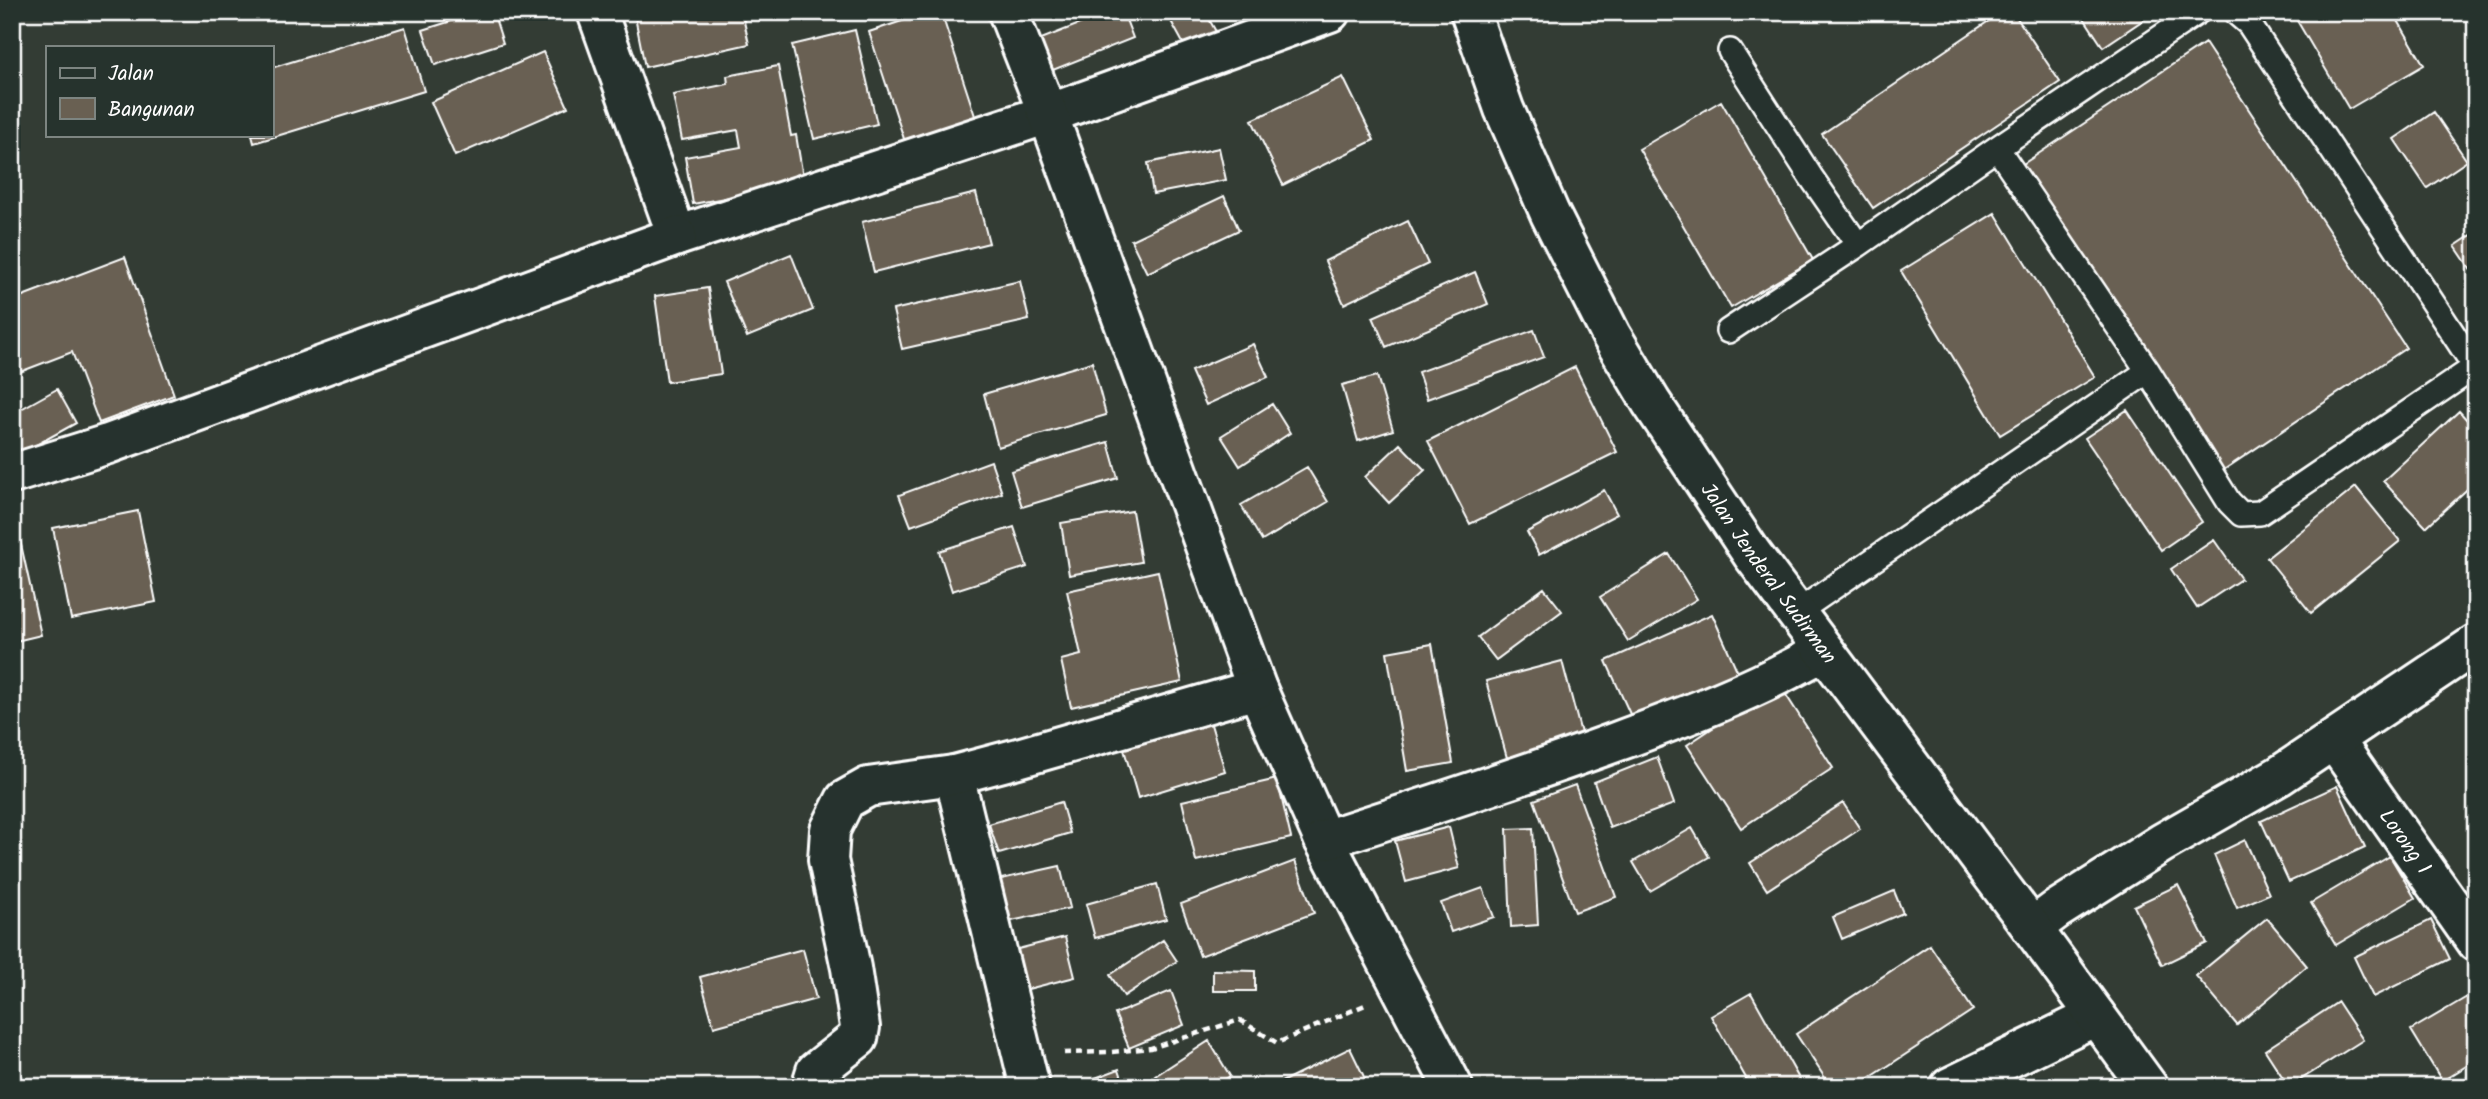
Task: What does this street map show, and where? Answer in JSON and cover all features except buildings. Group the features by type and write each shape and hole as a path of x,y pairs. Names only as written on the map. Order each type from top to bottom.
{"main road":[{"path":"597,12 677,236"},
{"path":"1008,12 1048,114 1257,688 1324,840 1453,1087"},
{"path":"12,474 108,444 677,236 1048,114 1330,12"},
{"name":"Jalan Jenderal Sudirman","path":"1470,12 1504,108 1550,214 1611,335 1701,479 1823,651 2148,1087"},
{"path":"2032,928 2162,843 2279,776 2476,644"},
{"path":"1324,840 1564,762 1686,717 1801,664 1823,651"},
{"path":"811,1087 816,1071 858,1038 860,1027 851,968 828,860 830,830 845,800 868,787 954,775 1257,688"},
{"name":"Lorong 1","path":"2334,740 2476,943"},
{"path":"954,775 1026,1070"},
{"path":"1950,1087 2096,1016"}],"lane":[{"path":"1728,331 2197,12"},
{"path":"1997,148 2148,371 2229,502 2241,514 2260,513 2476,367 2249,24 2235,12"},
{"path":"1730,51 1858,245"},
{"path":"1796,613 2148,371"}],"path":[{"path":"1026,1070 1112,1052 1151,1048 1240,1020 1277,1043 1401,990"}]}
